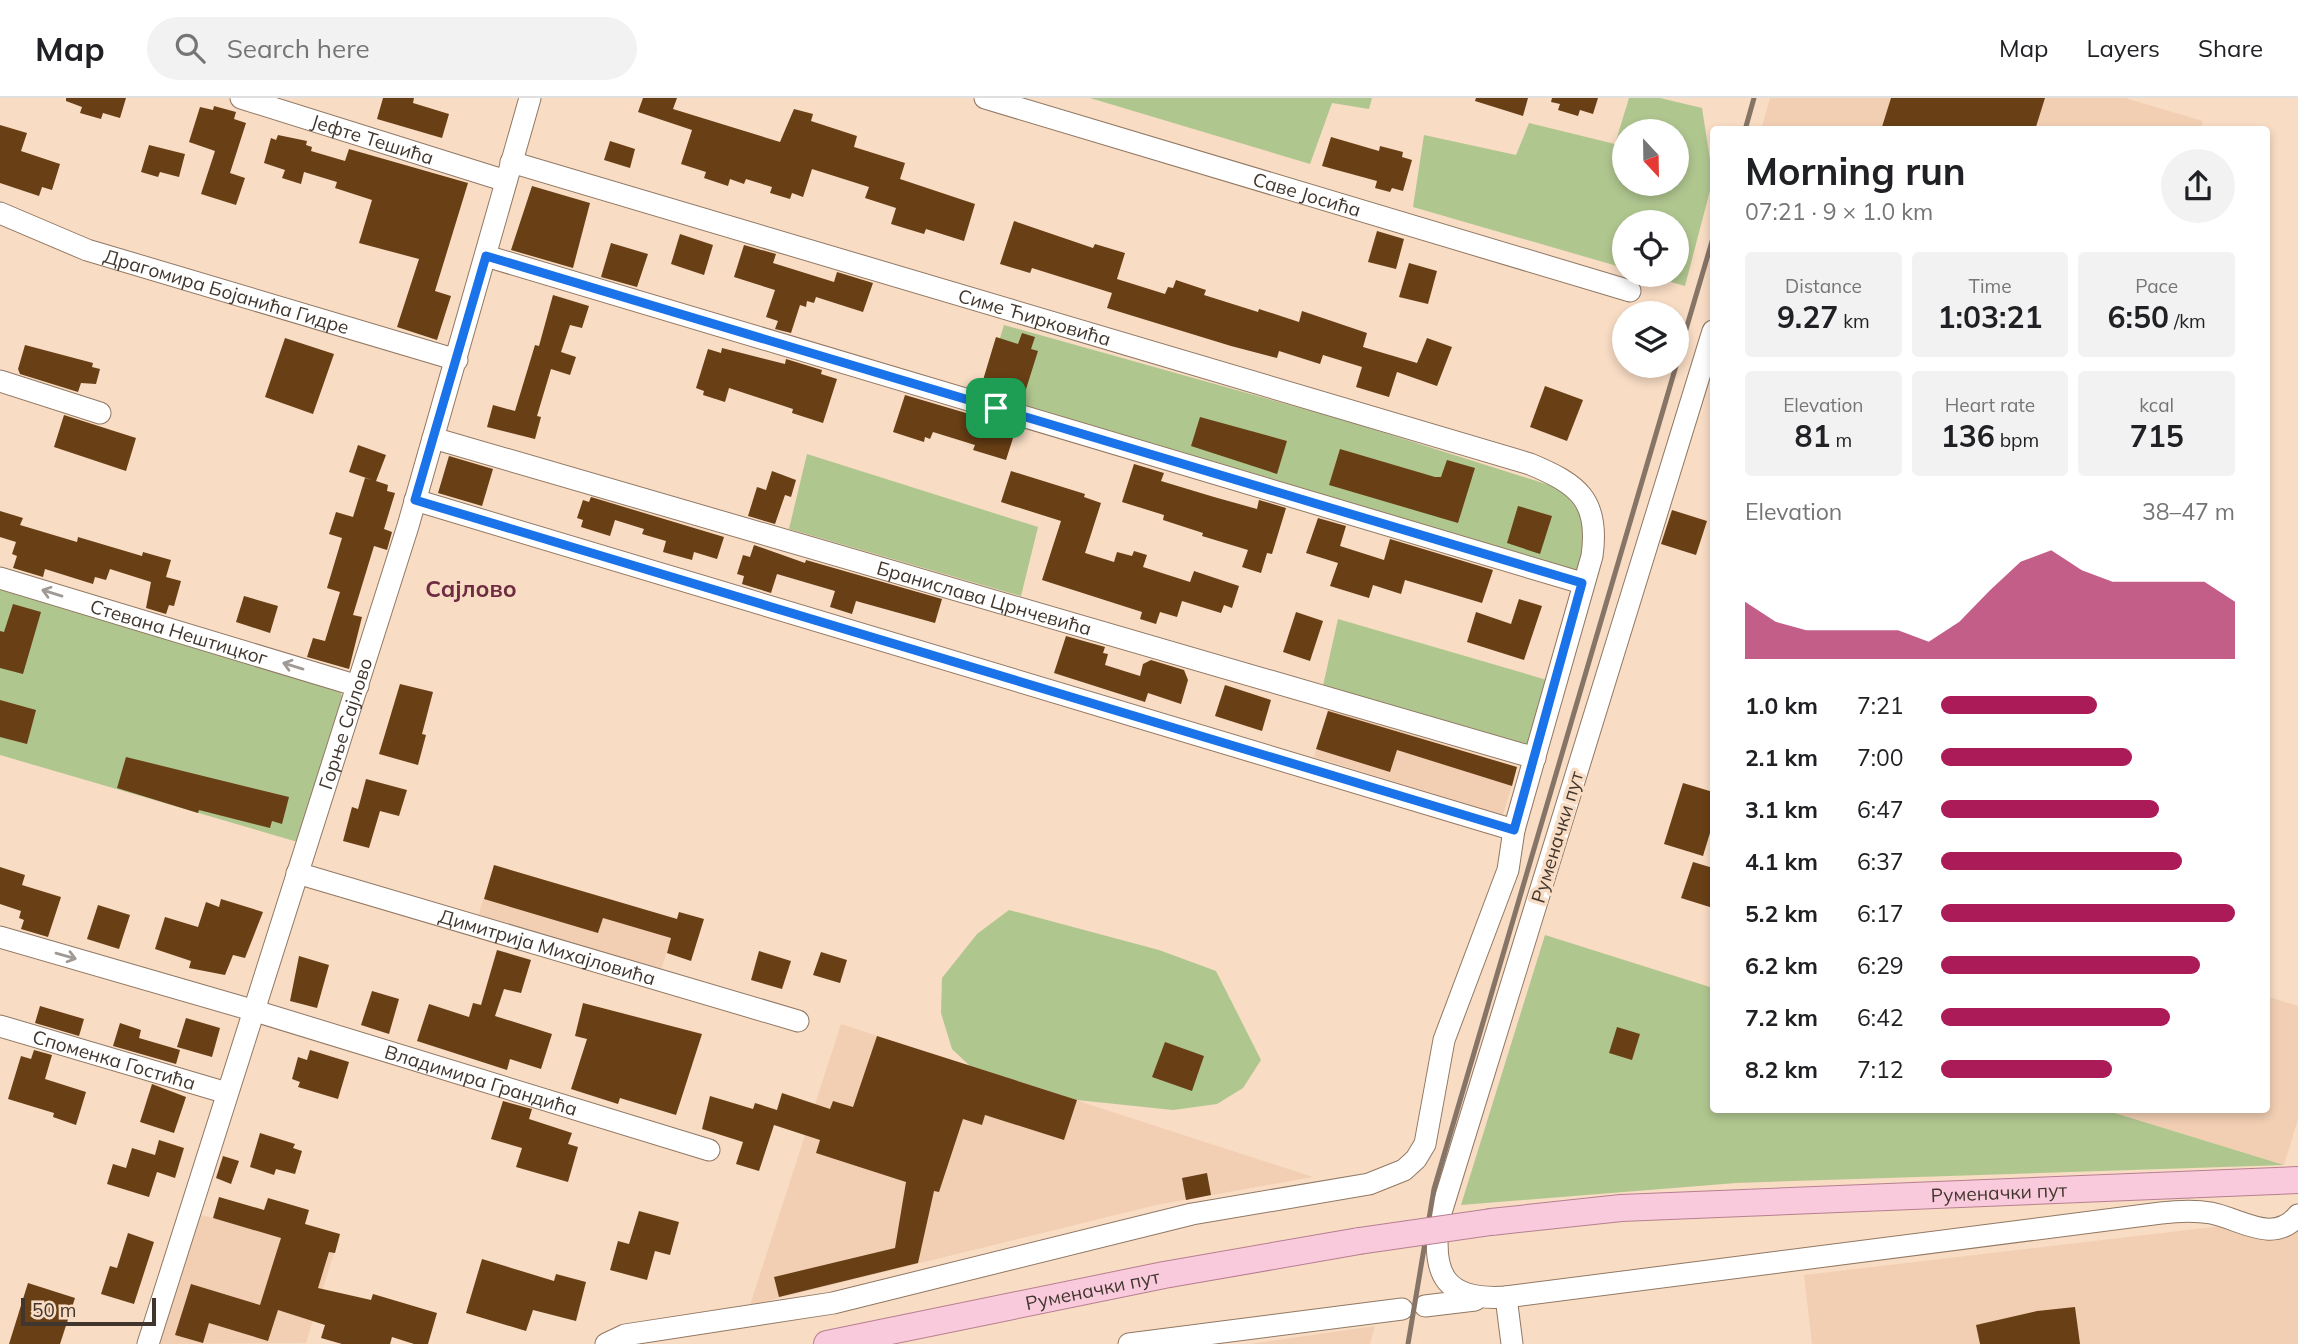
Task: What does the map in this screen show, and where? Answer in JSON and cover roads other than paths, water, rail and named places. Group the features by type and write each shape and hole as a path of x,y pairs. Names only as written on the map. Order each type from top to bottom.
{"main road":[{"name":"Руменачки пут","path":"827,1344 1164,1275 1359,1241 1491,1222 1621,1208 2297,1185"}],"street":[{"name":"Јефте Тешића","path":"241,98 508,171"},
{"name":"Горње Сајлово","path":"148,1344 252,1010 358,686 457,360 530,98"},
{"name":"Саве Јосића","path":"985,98 1630,291"},
{"name":"Симе Ћирковића","path":"508,171 1517,460 1558,476 1586,498 1591,509 1594,540 1514,830 1508,870 1444,1040 1425,1144 1416,1159 1396,1175 1369,1184 1192,1214 833,1303 625,1335 606,1344"},
{"name":"Драгомира Бојанића Гидре","path":"0,213 87,250 457,360"},
{"path":"486,256 1582,583"},
{"name":"Руменачки пут","path":"1481,1299 1463,1294 1445,1278 1437,1251 1439,1219 1710,341"},
{"path":"0,381 100,413"},
{"name":"Бранислава Црнчевића","path":"433,438 1535,758"},
{"path":"415,500 1514,830"},
{"name":"Стевана Нештицког","path":"0,578 358,686"},
{"name":"Димитрија Михајловића","path":"297,873 798,1021"},
{"name":"Владимира Грандића","path":"0,937 252,1010 709,1150"},
{"name":"Споменка Гостића","path":"0,1026 227,1093"},
{"path":"1425,1306 2161,1213 2207,1212 2268,1231 2284,1227 2298,1215"},
{"path":"1506,1297 1512,1344"},
{"path":"1129,1344 1402,1309"}],"railway":[{"path":"1746,126 1754,98"},
{"path":"1689,319 1710,248"},
{"path":"1408,1344 1434,1189 1672,378"}],"district":[{"name":"Сајлово","path":"471,588"}]}
